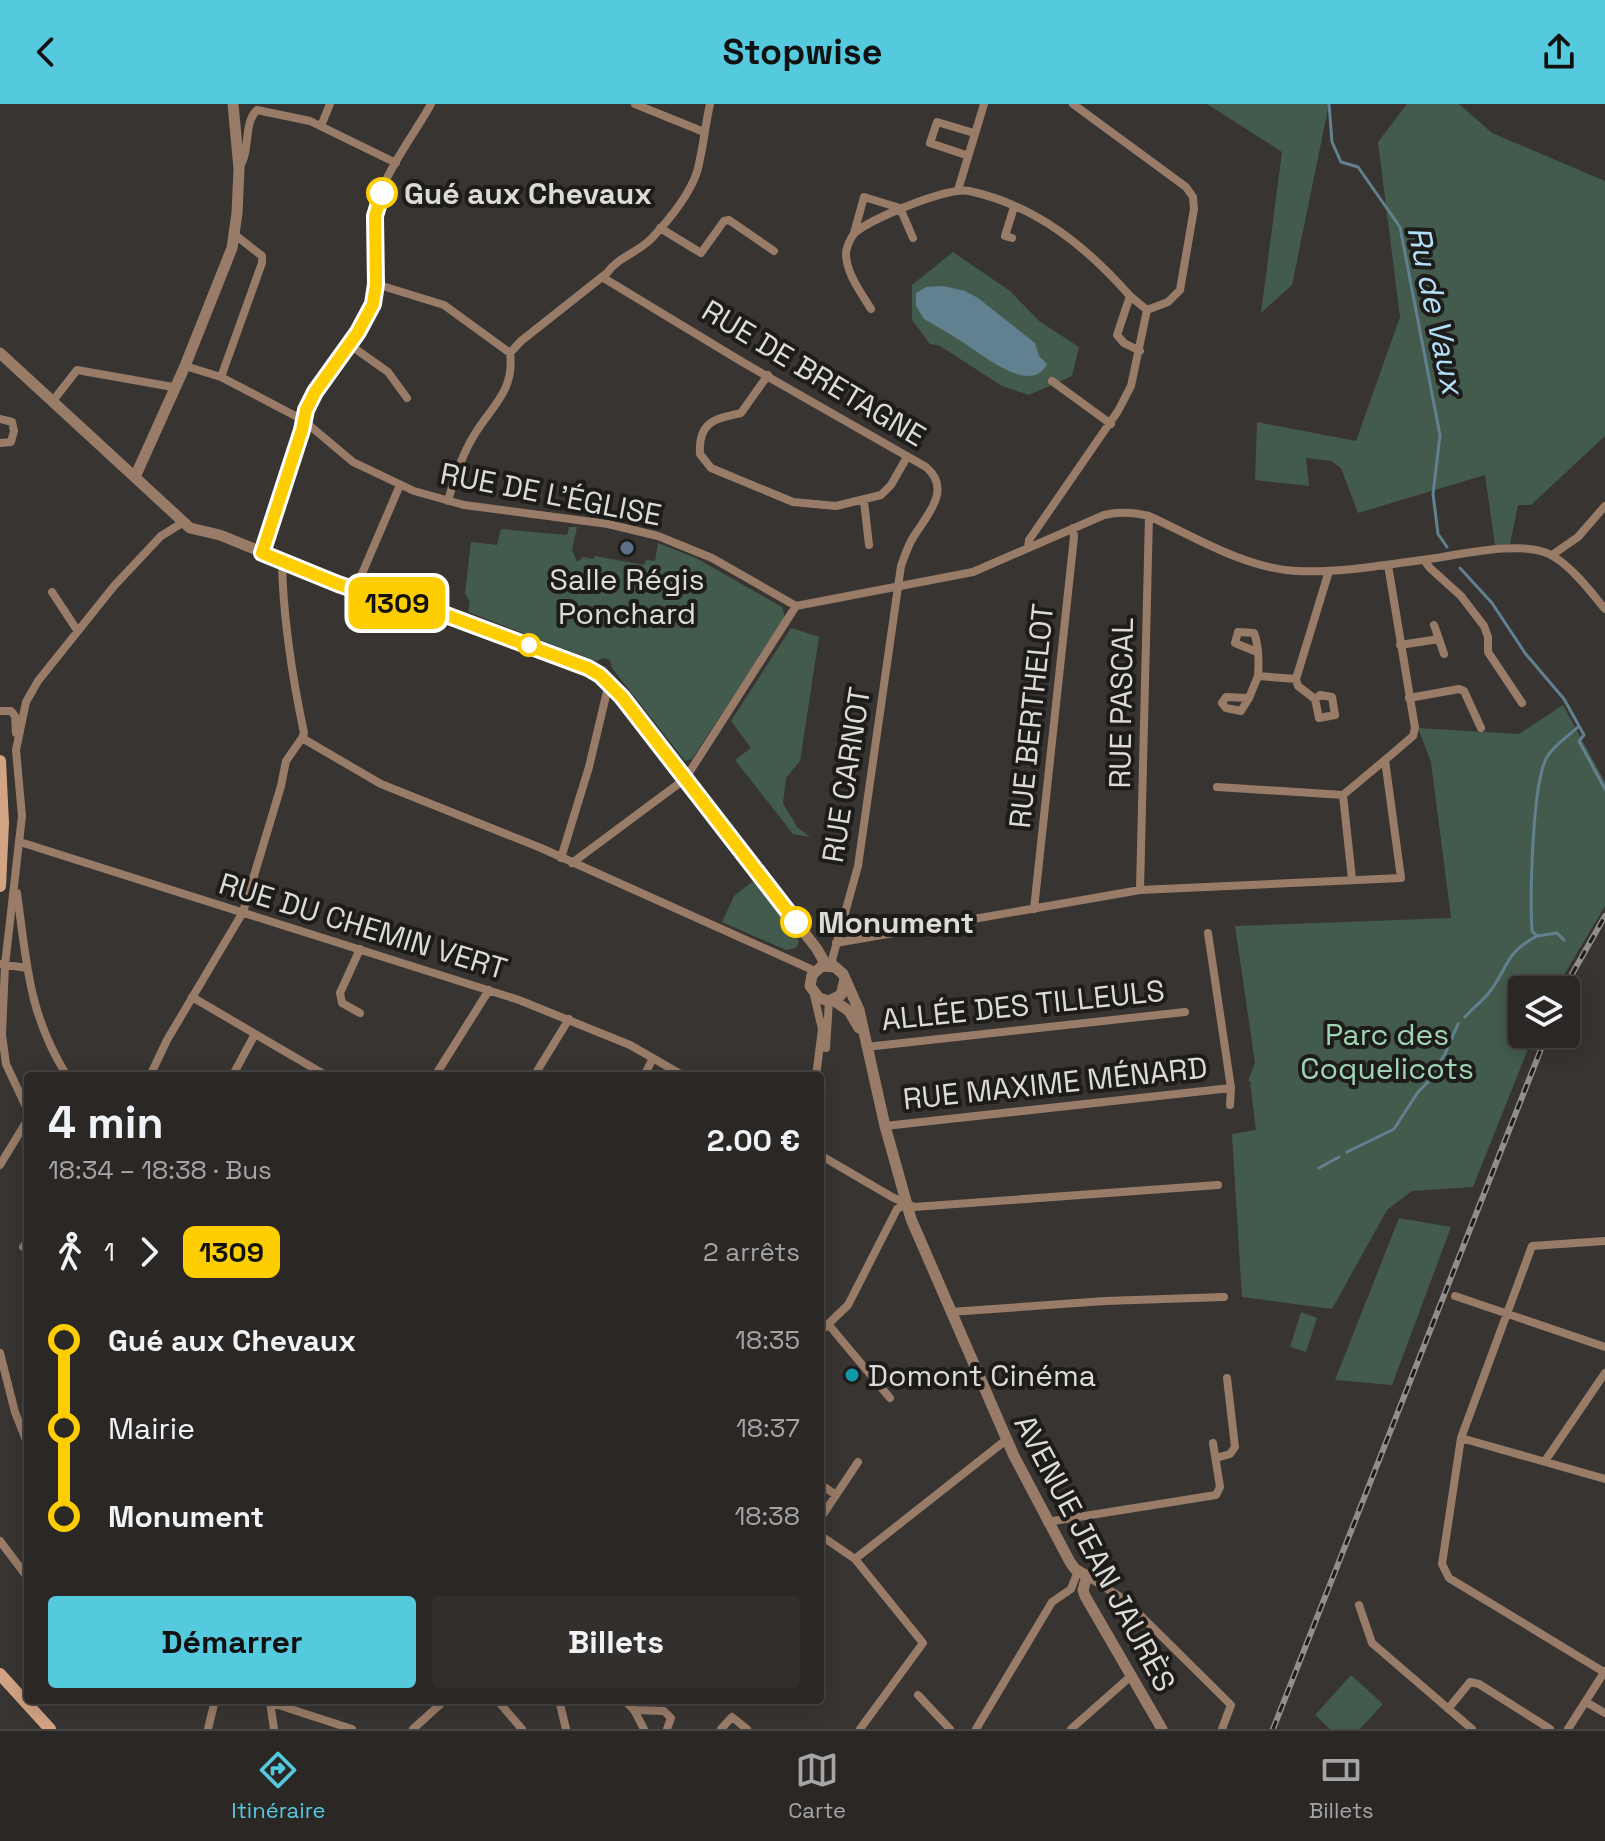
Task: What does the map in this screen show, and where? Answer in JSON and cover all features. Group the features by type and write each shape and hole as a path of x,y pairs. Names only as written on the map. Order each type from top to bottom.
{"main road":[{"path":"0,763 3,852 0,886"},
{"path":"0,814 2,788"},
{"path":"0,1674 24,1700"},
{"path":"27,1704 50,1729"}],"street":[{"path":"135,477 185,366 232,248 239,169 233,104"},
{"path":"321,126 330,104"},
{"path":"262,553 303,420 315,392 350,345 373,304 376,284 375,216 396,163 431,104"},
{"path":"635,104 704,132"},
{"path":"448,501 462,458 474,434 507,389 510,353 602,277 613,264 643,247 660,228 697,172 710,104"},
{"path":"958,190 966,155 984,104"},
{"path":"1073,104 1186,187 1193,197 1194,209 1180,290 1168,302 1147,310"},
{"path":"239,169 247,154 253,111 262,110 321,126 396,163"},
{"path":"966,155 930,143 937,122 974,133"},
{"path":"854,233 900,208 958,190 1014,207 1059,228 1147,310"},
{"path":"871,309 846,253 864,197 900,208 913,238"},
{"path":"1012,238 1005,236 1014,207"},
{"path":"660,228 701,253 724,221 729,220 774,251"},
{"path":"221,377 262,263 262,256 234,234"},
{"name":"RUE DE BRETAGNE","path":"602,277 932,472 937,501 908,547 897,588"},
{"path":"376,284 444,305 510,353"},
{"path":"1130,296 1117,335 1124,343 1140,351"},
{"path":"1028,548 1029,540 1111,424 1131,386 1147,310"},
{"path":"350,345 388,372 407,398"},
{"path":"0,353 190,528 220,535 355,590 388,601 430,609 506,636 588,668 609,683 817,949 825,968"},
{"name":"RUE DE L'ÉGLISE","path":"185,366 221,377 303,420 353,462 400,485 485,509 608,524 658,536 712,558 796,606"},
{"path":"52,402 77,370 173,387"},
{"path":"768,375 741,413 719,418 701,432 700,454 711,468 793,502 836,506 881,495 891,485 907,457"},
{"path":"1052,381 1111,424"},
{"path":"0,419 12,422 14,431 11,442 0,443"},
{"path":"355,590 400,485"},
{"path":"864,501 869,545"},
{"path":"1552,555 1578,537 1605,506"},
{"path":"572,863 685,779 796,606 973,572 1117,512 1149,516 1253,563 1294,571 1329,571 1502,550 1542,551 1552,555 1568,569 1605,609"},
{"name":"RUE PASCAL","path":"1140,890 1149,516"},
{"path":"16,750 30,693 77,630 161,536 182,523"},
{"name":"RUE BERTHELOT","path":"1034,909 1073,528"},
{"path":"1424,560 1461,596 1484,626 1488,652 1522,703"},
{"path":"152,1072 243,912 286,761 304,733 292,677 282,595 282,561"},
{"path":"1217,787 1343,795 1415,733 1388,565"},
{"path":"1315,699 1298,686 1296,679 1329,571"},
{"name":"RUE CARNOT","path":"825,968 832,960 858,866 897,588"},
{"path":"52,592 77,630"},
{"path":"1434,625 1444,654"},
{"path":"1400,645 1439,639"},
{"path":"1249,698 1258,676 1257,652"},
{"path":"1258,676 1296,679"},
{"path":"561,858 589,767 609,683"},
{"path":"1409,698 1459,689 1466,694 1481,728"},
{"path":"0,711 11,711 15,716 22,816 2,964 3,1066 24,1104"},
{"path":"302,738 381,784 845,979 844,991 831,1001 825,1052 818,1072"},
{"path":"836,943 1140,890 1401,878 1385,760"},
{"path":"1343,795 1352,879"},
{"name":"RUE DU CHEMIN VERT","path":"20,842 489,990 630,1045 677,1072"},
{"path":"15,880 31,994 43,1032 65,1072"},
{"name":"RUE MAXIME MÉNARD","path":"1208,933 1231,1088 1230,1105"},
{"path":"360,949 340,993 342,1003 360,1013"},
{"path":"2,964 27,968"},
{"path":"817,1072 822,1029 810,980 825,968"},
{"name":"AVENUE JEAN JAURÈS","path":"845,979 859,1010 906,1204 950,1312 1006,1440 1047,1522 1083,1574 1085,1596 1162,1729"},
{"path":"438,1072 489,990"},
{"path":"814,995 831,1001"},
{"path":"192,997 320,1072"},
{"name":"AVENUE JEAN JAURÈS","path":"831,1001 849,1011 865,1042"},
{"name":"ALLÉE DES TILLEULS","path":"865,1042 1185,1012"},
{"path":"536,1072 569,1019"},
{"path":"235,1072 255,1034"},
{"path":"646,1072 653,1058"},
{"name":"RUE MAXIME MÉNARD","path":"885,1126 1231,1088"},
{"path":"0,1165 24,1126"},
{"path":"824,1157 914,1207 1218,1185"},
{"path":"824,1328 848,1305 897,1209 906,1204"},
{"path":"1568,1729 1604,1671 1449,1578 1442,1564 1461,1438 1532,1246 1605,1241"},
{"path":"1455,1296 1605,1347"},
{"path":"950,1312 1105,1301 1224,1297"},
{"path":"828,1324 890,1398"},
{"path":"0,1353 24,1435"},
{"path":"1545,1461 1605,1373"},
{"path":"1216,1458 1234,1452 1235,1447 1227,1378"},
{"path":"1461,1438 1605,1479"},
{"path":"855,1559 1006,1440"},
{"path":"1047,1522 1216,1495 1219,1492 1213,1443"},
{"path":"824,1513 858,1462"},
{"path":"824,1487 836,1495"},
{"path":"824,1538 855,1559 923,1643 860,1729"},
{"path":"0,1541 24,1573"},
{"path":"976,1729 1052,1602 1071,1589 1083,1574 1125,1600 1231,1705 1222,1729"},
{"path":"1359,1605 1372,1643 1472,1729"},
{"path":"1071,1729 1131,1676"},
{"path":"1448,1709 1470,1682 1479,1684 1550,1729"},
{"path":"918,1695 950,1729"},
{"path":"1586,1702 1605,1713"},
{"path":"208,1729 214,1704"},
{"path":"267,1704 274,1729"},
{"path":"275,1704 352,1729"},
{"path":"413,1729 441,1704"},
{"path":"500,1704 522,1729"},
{"path":"560,1704 566,1729"},
{"path":"628,1704 644,1729"},
{"path":"634,1710 664,1711 671,1718 667,1729"},
{"path":"721,1729 732,1717 747,1729"}],"green space":[{"path":"1207,104 1329,104 1292,285 1261,313 1282,152"},
{"path":"1407,104 1459,104 1492,133 1605,181 1605,436 1531,505 1518,505 1510,544 1495,545 1485,475 1358,513 1341,468 1331,461 1306,458 1309,486 1255,480 1257,422 1356,441 1400,317 1378,142"},
{"path":"953,252 1010,291 1039,321 1079,347 1072,376 1029,395 1002,386 940,346 930,344 912,320 912,285"},
{"path":"569,527 577,527 572,550 577,562 583,557 593,559 595,556 644,565 646,560 655,561 658,543 696,558 782,607 785,617 692,759 685,761 612,668 610,660 603,658 596,661 468,612 470,602 465,593 471,542 497,545 501,529 567,535"},
{"path":"791,628 819,637 800,761 786,778 783,803 797,827 810,837 793,834 735,760 751,748 731,721"},
{"name":"Parc des Coquelicots","path":"1563,705 1605,782 1605,906 1563,976 1508,976 1508,1048 1528,1048 1473,1187 1412,1191 1387,1210 1332,1309 1242,1297 1232,1134 1256,1130 1248,1081 1255,1063 1235,926 1451,918 1431,762 1418,728 1519,734"},
{"path":"753,881 797,938 796,948 786,950 722,922 734,896"},
{"path":"1399,1218 1451,1227 1392,1385 1335,1380"},
{"path":"1301,1312 1317,1318 1306,1352 1290,1347"},
{"path":"1351,1675 1383,1704 1360,1729 1330,1729 1315,1715"}],"water":[{"path":"943,286 965,291 978,298 1035,343 1039,356 1047,364 1039,373 1029,376 1018,374 992,362 924,319 916,306 916,293 926,287"}],"waterway":[{"name":"Ru de Vaux","path":"1329,104 1332,142 1341,162 1358,167 1400,227 1440,435 1433,494 1438,534 1447,547"},
{"name":"Ru de Vaux","path":"1460,568 1492,603 1525,653 1564,699 1584,735 1579,741 1605,789"},
{"path":"1564,940 1557,933 1537,936 1532,931 1533,841 1538,790 1547,757 1579,726"},
{"path":"1465,1017 1495,985 1512,955 1537,936"},
{"path":"1347,1152 1394,1129 1428,1082 1458,1024"},
{"path":"1319,1168 1339,1157"}],"railway":[{"path":"1571,976 1605,916"},
{"path":"1273,1729 1541,1048"}],"bus line":[{"name":"1309","path":"382,193 375,216 376,284 373,304 306,410 262,553 362,593 430,609 506,636 600,675 622,697 796,922"}],"place":[{"name":"Gué aux Chevaux","path":"382,193"},
{"name":"Salle Régis Ponchard","path":"627,548"},
{"name":"Monument","path":"796,922"},
{"name":"Domont Cinéma","path":"852,1375"}]}
